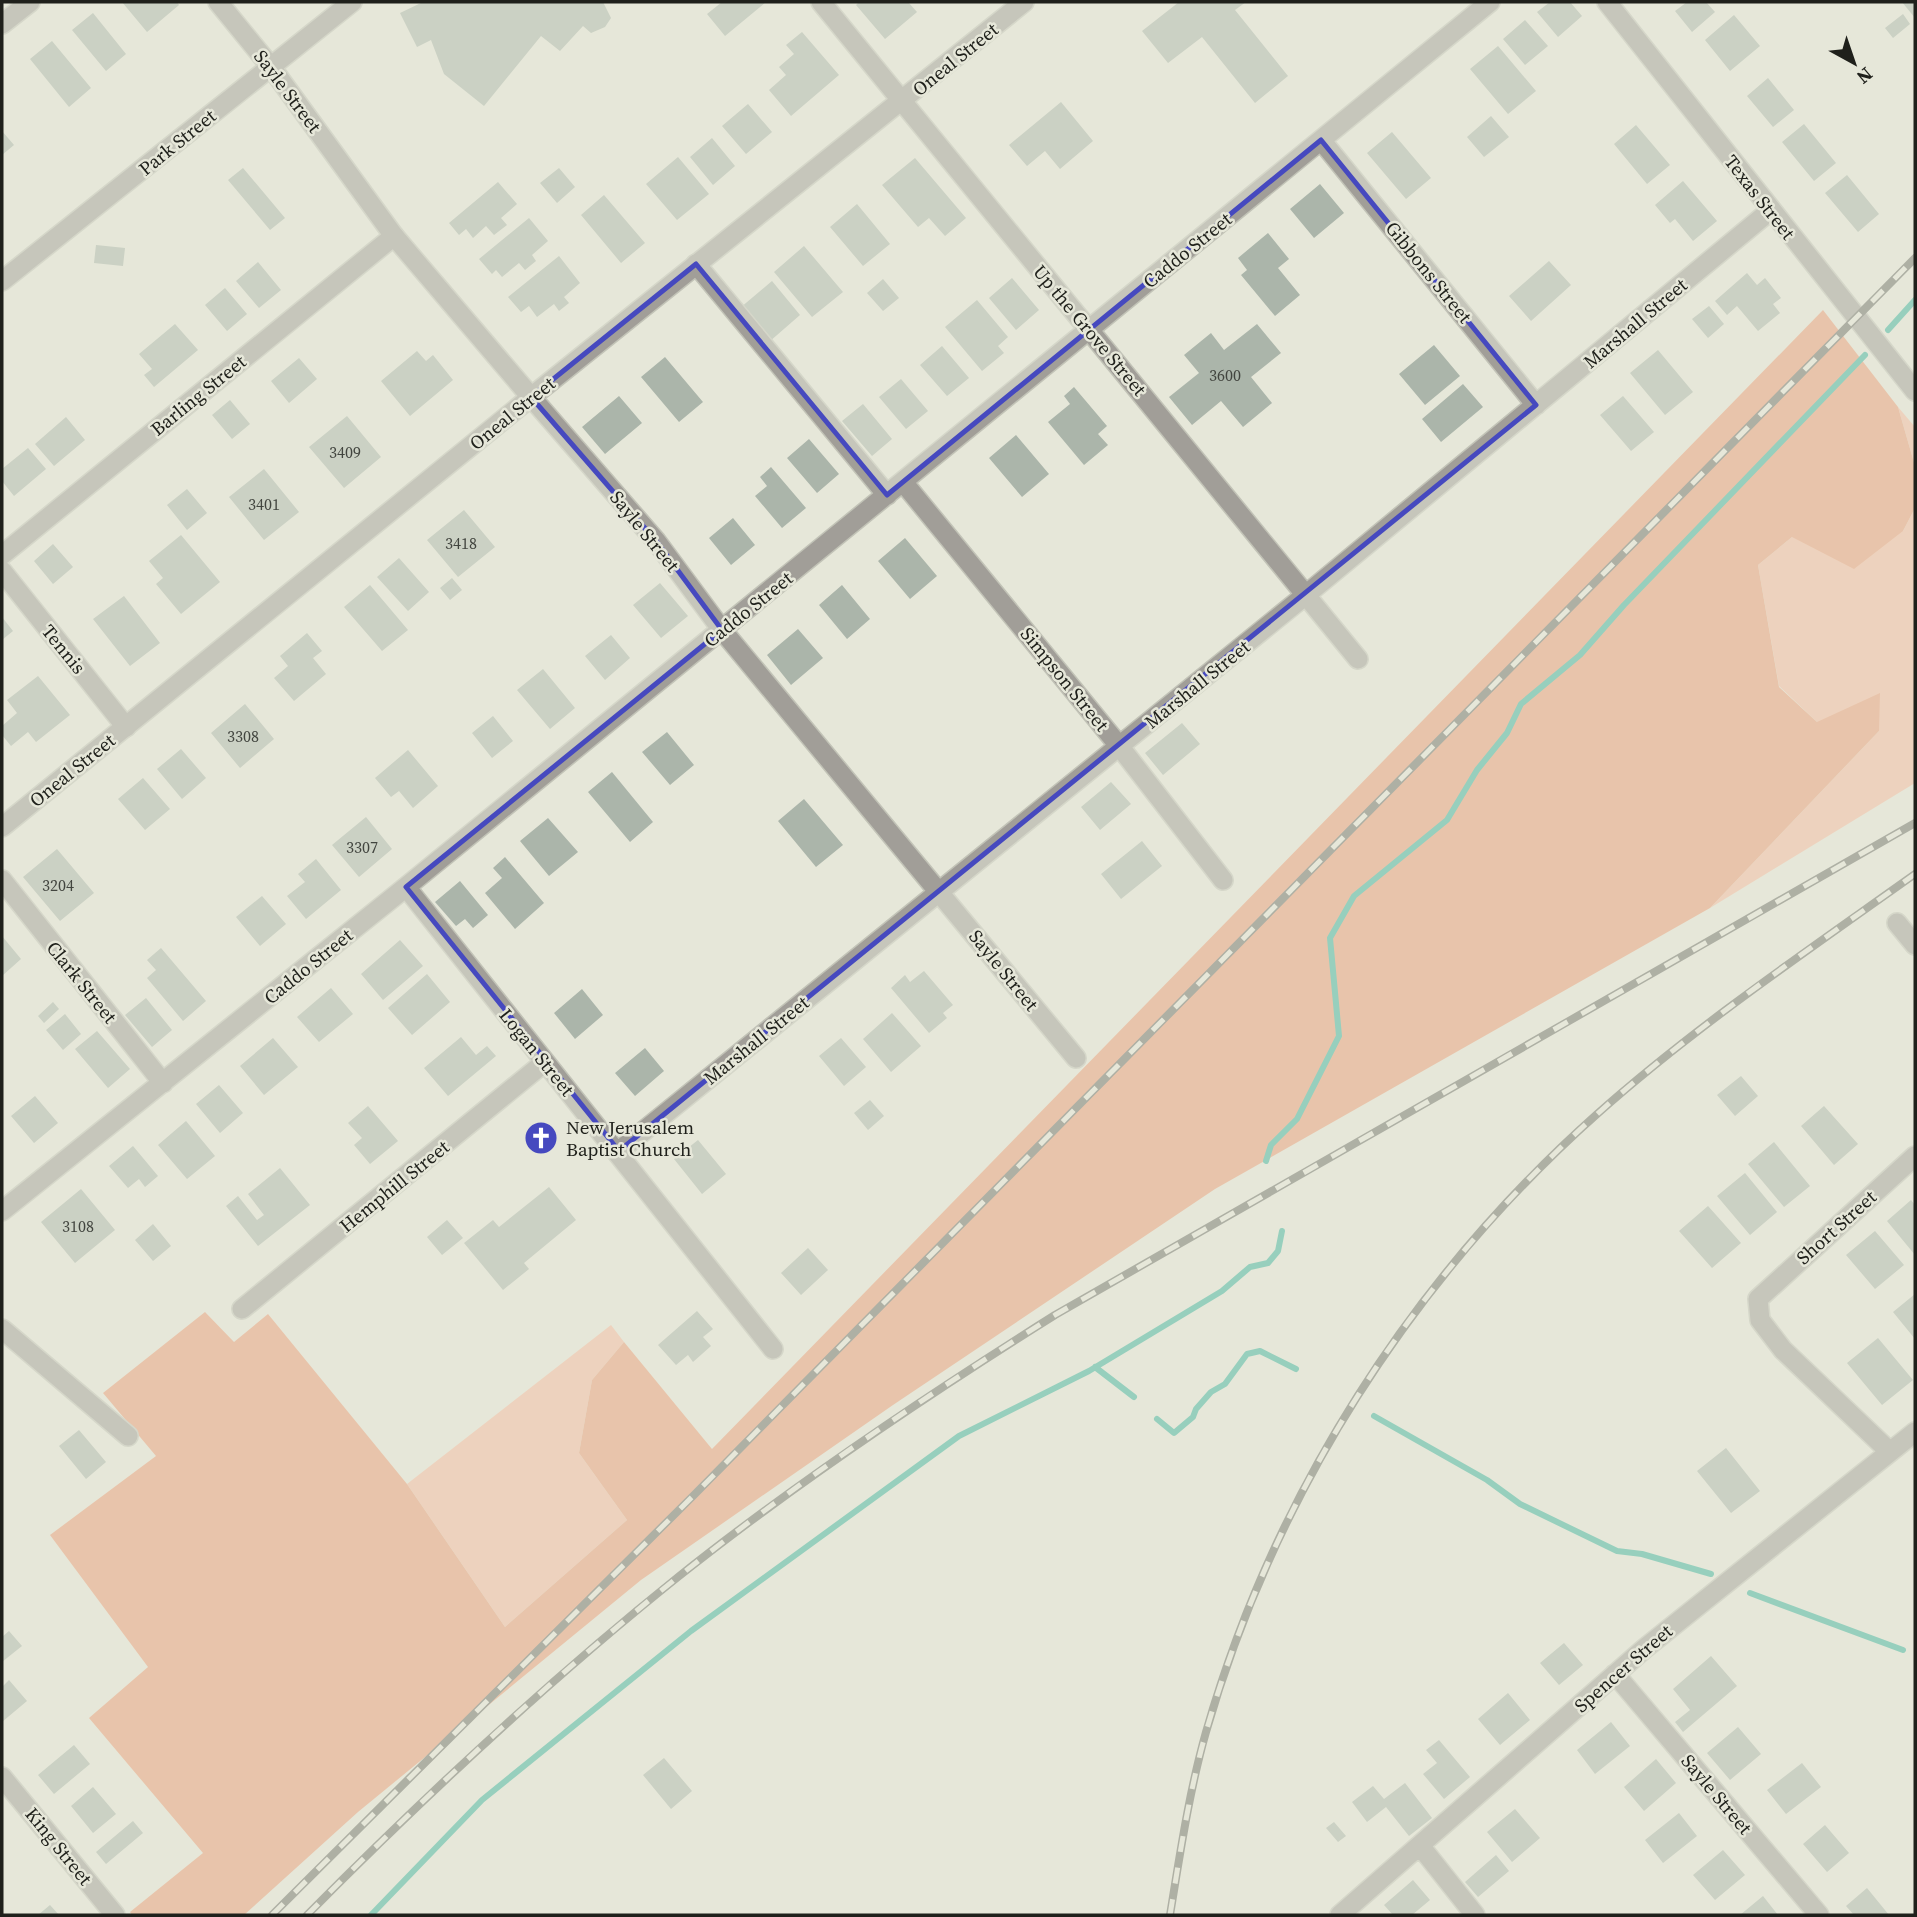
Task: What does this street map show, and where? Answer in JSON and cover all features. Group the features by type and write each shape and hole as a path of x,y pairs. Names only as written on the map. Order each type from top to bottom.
{"street":[{"path":"2,24 30,2"},
{"name":"Sayle Street","path":"218,2 271,67 394,236 656,541 722,630 1076,1058"},
{"name":"Park Street","path":"2,281 352,2"},
{"name":"Up the Grove Street","path":"821,2 1358,659"},
{"name":"Oneal Street","path":"2,827 531,397 1024,2"},
{"name":"Caddo Street","path":"2,1211 406,887 1490,2"},
{"name":"Texas Street","path":"1607,2 1915,391"},
{"name":"Gibbons Street","path":"1321,140 1536,405"},
{"name":"Marshall Street","path":"619,1151 1120,747 1771,210"},
{"name":"Barling Street","path":"2,555 394,236"},
{"path":"696,264 887,495"},
{"name":"Simpson Street","path":"903,482 1120,747 1223,880"},
{"name":"Tennis","path":"2,571 126,727"},
{"name":"Clark Street","path":"2,880 163,1083"},
{"name":"Logan Street","path":"406,887 619,1151 773,1349"},
{"path":"1897,923 1915,945"},
{"name":"Hemphill Street","path":"242,1309 545,1062"},
{"name":"Short Street","path":"1890,1452 1783,1350 1760,1320 1758,1299 1915,1156"},
{"path":"2,1329 128,1436"},
{"name":"Spencer Street","path":"1340,1915 1421,1847 1615,1674 1915,1432"},
{"name":"Sayle Street","path":"1615,1674 1819,1915"},
{"name":"King Street","path":"2,1777 115,1915"},
{"path":"1421,1847 1475,1915"}],"highlighted area":[{"path":"1321,140 1536,405 619,1151 406,887 722,630 656,541 531,397 696,264 887,495"}],"shaded area":[{"path":"1823,310 1898,407 1915,466 1915,508 1903,531 1854,569 1792,537 1758,565 1779,687 1817,722 1880,693 1879,731 1710,908 1215,1189 893,1405 641,1580 358,1812 244,1915 132,1915 130,1912 203,1853 89,1718 148,1667 50,1535 156,1456 103,1393 205,1312 234,1342 268,1314 407,1484 505,1627 627,1520 579,1453 592,1380 624,1342 712,1449"},
{"path":"1898,407 1915,427 1915,466"},
{"path":"1915,508 1915,783 1710,908 1879,731 1817,722 1779,686 1758,565 1792,537 1903,531"},
{"path":"611,1325 624,1342 592,1380 579,1453 627,1520 505,1627 407,1484"}],"building":[{"path":"122,2 177,2 179,5 147,32"},
{"path":"423,2 603,2 611,18 605,27 591,33 583,26 560,51 541,36 484,106 444,74 431,40 417,47 400,13"},
{"path":"722,2 766,2 725,36 707,14"},
{"path":"859,2 908,2 917,12 885,39 856,5"},
{"path":"1179,2 1246,2 1235,10 1288,76 1255,103 1202,37 1168,63 1142,31"},
{"path":"1550,2 1570,2 1582,16 1558,37 1537,12"},
{"path":"1687,2 1706,2 1715,12 1692,32 1675,11"},
{"path":"1902,2 1915,2 1915,18"},
{"path":"93,13 126,54 106,71 72,30"},
{"path":"1903,14 1910,24 1893,38 1885,28"},
{"path":"1734,15 1760,46 1730,71 1705,40"},
{"path":"1525,20 1548,46 1525,65 1503,39"},
{"path":"802,32 839,75 791,116 769,90 786,75 779,67 794,54 786,45"},
{"path":"52,41 91,88 69,107 30,59"},
{"path":"1498,46 1536,91 1508,114 1470,69"},
{"path":"1768,78 1794,110 1773,127 1747,96"},
{"path":"1061,102 1093,141 1060,169 1045,151 1027,166 1009,145"},
{"path":"748,104 772,132 746,154 722,126"},
{"path":"1491,116 1509,137 1484,157 1467,137"},
{"path":"1804,124 1836,163 1814,181 1782,142"},
{"path":"1636,125 1670,165 1647,184 1614,144"},
{"path":"2,131 14,145 2,155"},
{"path":"1392,132 1431,178 1406,199 1367,153"},
{"path":"712,138 735,166 713,185 690,157"},
{"path":"678,157 709,194 677,220 646,184"},
{"path":"915,158 966,218 945,236 929,218 918,227 882,185"},
{"path":"243,168 285,218 270,230 228,180"},
{"path":"559,168 575,187 557,203 540,183"},
{"path":"1847,175 1879,214 1858,232 1825,193"},
{"path":"1683,181 1717,221 1693,241 1675,219 1670,223 1655,205"},
{"path":"498,182 517,204 501,218 507,225 494,235 486,226 473,238 466,229 459,235 449,223"},
{"path":"1320,184 1344,213 1314,238 1290,209"},
{"path":"604,195 645,243 621,263 581,215"},
{"path":"857,204 890,244 863,266 830,227"},
{"path":"529,218 548,241 532,255 536,261 525,270 519,263 502,277 496,270 492,274 479,259"},
{"path":"1268,233 1289,259 1278,268 1300,295 1275,316 1241,275 1247,270 1238,258"},
{"path":"96,245 125,248 123,266 94,263"},
{"path":"804,246 843,292 812,317 774,272"},
{"path":"559,256 580,283 564,297 569,303 559,311 554,304 537,317 529,306 521,312 508,297"},
{"path":"1549,261 1571,285 1531,321 1509,296"},
{"path":"258,262 281,290 259,308 236,281"},
{"path":"1747,273 1757,285 1765,278 1781,298 1773,304 1780,313 1758,331 1737,306 1727,315 1715,301"},
{"path":"1012,278 1039,310 1016,330 989,298"},
{"path":"883,279 899,298 883,311 867,293"},
{"path":"772,281 800,315 769,342 740,308"},
{"path":"225,288 247,314 227,331 205,305"},
{"path":"977,300 1008,337 998,346 1004,353 982,371 945,327"},
{"path":"1709,306 1724,324 1708,338 1692,319"},
{"path":"175,324 198,350 154,387 144,375 152,369 139,354"},
{"path":"1257,324 1281,353 1251,377 1272,403 1243,427 1221,401 1192,425 1169,397 1199,373 1184,355 1211,333 1224,350"},
{"path":"1434,345 1460,376 1425,405 1399,374"},
{"path":"942,346 969,378 947,396 920,365"},
{"path":"1658,350 1693,392 1665,415 1630,373"},
{"path":"417,351 426,361 433,355 453,380 410,416 381,381"},
{"path":"665,357 703,402 679,422 641,377"},
{"path":"299,358 317,379 289,403 271,381"},
{"path":"901,379 928,411 906,429 879,397"},
{"path":"1463,384 1483,407 1441,442 1422,419"},
{"path":"1074,387 1107,426 1098,434 1108,445 1084,465 1048,422 1070,404 1064,396"},
{"path":"619,396 642,423 605,454 582,427"},
{"path":"1623,396 1654,432 1631,451 1600,415"},
{"path":"230,400 250,424 232,439 212,415"},
{"path":"863,404 892,439 872,456 842,421"},
{"path":"347,416 381,457 344,488 309,447"},
{"path":"66,417 85,440 54,466 35,444"},
{"path":"1016,435 1049,474 1022,497 989,458"},
{"path":"809,439 839,474 817,493 787,458"},
{"path":"28,448 46,469 14,496 2,481 2,469"},
{"path":"771,467 806,508 782,528 755,496 767,486 760,477"},
{"path":"264,469 299,512 264,540 229,497"},
{"path":"187,489 207,513 187,530 167,505"},
{"path":"464,510 495,547 458,577 427,540"},
{"path":"733,518 755,545 731,565 709,538"},
{"path":"181,535 220,582 181,614 156,584 163,578 149,561"},
{"path":"905,538 937,576 910,599 878,561"},
{"path":"53,544 73,567 53,584 34,561"},
{"path":"399,558 429,592 408,611 377,577"},
{"path":"452,578 462,590 450,600 440,588"},
{"path":"660,583 688,616 661,638 633,605"},
{"path":"370,585 408,630 382,651 344,607"},
{"path":"842,585 870,619 847,639 819,605"},
{"path":"124,596 160,643 130,666 93,619"},
{"path":"2,617 13,631 2,640"},
{"path":"798,629 823,658 791,685 767,655"},
{"path":"307,633 322,651 313,658 326,674 294,701 274,678 288,666 280,656"},
{"path":"611,635 630,658 605,680 585,656"},
{"path":"543,669 575,708 550,729 517,690"},
{"path":"38,676 70,715 36,742 28,732 11,746 2,735 2,726 17,713 7,700"},
{"path":"245,704 274,739 240,768 211,733"},
{"path":"493,716 513,741 492,758 472,733"},
{"path":"1182,723 1200,744 1163,775 1145,753"},
{"path":"667,732 694,765 670,785 642,752"},
{"path":"181,749 206,778 182,799 157,769"},
{"path":"408,750 438,786 413,808 399,791 391,797 375,778"},
{"path":"612,772 653,822 630,842 588,792"},
{"path":"143,778 170,809 145,830 118,799"},
{"path":"1111,782 1131,804 1100,830 1081,807"},
{"path":"804,799 843,845 816,867 778,821"},
{"path":"366,817 392,849 359,877 332,845"},
{"path":"548,818 578,852 549,876 520,841"},
{"path":"1142,841 1162,866 1121,899 1101,874"},
{"path":"57,849 94,893 60,921 23,877"},
{"path":"505,857 544,903 515,929 485,893 502,878 493,868"},
{"path":"316,859 341,890 306,919 287,896 305,882 298,874"},
{"path":"460,881 488,915 473,928 465,919 456,926 435,902"},
{"path":"262,896 286,924 260,946 236,917"},
{"path":"2,936 21,959 2,976"},
{"path":"400,940 423,966 383,1000 361,974"},
{"path":"161,948 206,1001 183,1021 147,978 156,970 147,960"},
{"path":"924,971 953,1005 943,1013 947,1018 929,1033 891,988 905,975 910,982"},
{"path":"427,974 450,1002 412,1035 388,1008"},
{"path":"331,988 353,1014 319,1042 297,1017"},
{"path":"582,989 603,1015 575,1039 554,1013"},
{"path":"146,998 172,1030 152,1047 125,1015"},
{"path":"53,1002 59,1009 44,1023 38,1016"},
{"path":"892,1013 921,1046 891,1072 863,1039"},
{"path":"65,1014 81,1034 63,1050 46,1030"},
{"path":"97,1031 130,1069 108,1088 75,1049"},
{"path":"461,1037 476,1055 487,1046 496,1056 448,1096 424,1068"},
{"path":"273,1038 298,1067 264,1095 240,1066"},
{"path":"841,1038 866,1067 844,1086 819,1056"},
{"path":"645,1048 664,1071 635,1096 615,1073"},
{"path":"1741,1076 1758,1096 1735,1116 1717,1095"},
{"path":"219,1085 243,1113 220,1133 196,1104"},
{"path":"35,1096 58,1123 34,1143 11,1116"},
{"path":"870,1100 884,1116 868,1130 854,1113"},
{"path":"368,1106 398,1141 370,1164 354,1145 362,1138 348,1123"},
{"path":"1824,1106 1858,1144 1834,1165 1801,1126"},
{"path":"186,1121 215,1156 187,1179 158,1145"},
{"path":"698,1140 726,1174 702,1194 674,1159"},
{"path":"1774,1142 1810,1186 1784,1207 1748,1164"},
{"path":"133,1146 158,1176 145,1187 139,1179 128,1188 109,1166"},
{"path":"280,1168 310,1205 258,1246 226,1206 238,1196 257,1220 264,1215 248,1194"},
{"path":"1745,1173 1777,1212 1750,1235 1717,1196"},
{"path":"549,1187 576,1220 524,1263 529,1269 503,1290 464,1243 493,1220 499,1227"},
{"path":"81,1189 115,1230 75,1263 41,1222"},
{"path":"1911,1200 1915,1205 1915,1255 1887,1221"},
{"path":"1708,1206 1741,1243 1712,1268 1679,1231"},
{"path":"447,1220 463,1238 442,1255 427,1237"},
{"path":"153,1224 171,1246 153,1261 135,1240"},
{"path":"1875,1231 1904,1265 1875,1289 1846,1255"},
{"path":"808,1248 828,1270 801,1295 781,1273"},
{"path":"1915,1294 1915,1339 1893,1312"},
{"path":"697,1311 713,1329 703,1337 711,1346 693,1362 688,1355 676,1365 658,1345"},
{"path":"1878,1338 1913,1380 1882,1405 1847,1363"},
{"path":"79,1430 106,1462 86,1479 59,1446"},
{"path":"1726,1448 1760,1491 1731,1513 1697,1471"},
{"path":"9,1631 22,1646 2,1662 2,1637"},
{"path":"1564,1643 1583,1665 1559,1685 1540,1663"},
{"path":"1711,1656 1737,1686 1683,1732 1675,1722 1690,1710 1673,1689"},
{"path":"9,1680 27,1701 2,1722 2,1687"},
{"path":"1508,1693 1530,1720 1500,1745 1478,1719"},
{"path":"1611,1722 1630,1746 1595,1774 1577,1750"},
{"path":"1738,1727 1761,1754 1730,1780 1707,1753"},
{"path":"1439,1740 1470,1777 1444,1799 1423,1774 1437,1763 1426,1750"},
{"path":"74,1745 90,1764 54,1794 38,1775"},
{"path":"664,1758 692,1791 671,1809 643,1775"},
{"path":"1656,1759 1676,1783 1644,1811 1624,1787"},
{"path":"1802,1763 1821,1787 1786,1814 1767,1790"},
{"path":"1405,1783 1432,1818 1409,1836 1386,1807 1367,1822 1352,1802 1373,1786 1384,1799"},
{"path":"93,1787 116,1814 93,1833 71,1806"},
{"path":"1515,1809 1540,1838 1512,1862 1487,1832"},
{"path":"1679,1813 1697,1836 1663,1863 1645,1840"},
{"path":"133,1821 143,1833 106,1864 96,1852"},
{"path":"1334,1822 1346,1836 1338,1842 1326,1828"},
{"path":"1825,1825 1849,1853 1827,1872 1803,1844"},
{"path":"1723,1850 1745,1875 1715,1900 1693,1875"},
{"path":"1496,1855 1509,1871 1478,1897 1465,1882"},
{"path":"1413,1880 1430,1900 1412,1915 1393,1915 1384,1905"},
{"path":"1867,1888 1889,1915 1854,1915 1846,1906"},
{"path":"1763,1896 1778,1915 1740,1915"},
{"path":"50,1905 59,1915 38,1915"}],"waterway":[{"path":"1888,330 1915,300"},
{"path":"1266,1161 1271,1145 1297,1119 1339,1036 1330,938 1354,896 1447,820 1477,770 1507,733 1521,704 1580,655 1624,605 1865,355"},
{"path":"371,1915 482,1800 691,1631 959,1436 1089,1371 1222,1291 1250,1267 1268,1263 1278,1251 1282,1231"},
{"path":"1157,1419 1174,1433 1193,1417 1196,1409 1211,1392 1225,1384 1247,1354 1260,1351 1296,1369"},
{"path":"1095,1367 1134,1397"},
{"path":"1374,1416 1487,1480 1520,1504 1617,1551 1642,1554 1711,1574"},
{"path":"1750,1593 1903,1650"}],"railway":[{"path":"272,1915 695,1494 1915,258"},
{"path":"307,1915 442,1783 581,1657 723,1542 863,1441 1055,1315 1915,823"},
{"path":"1170,1915 1185,1823 1200,1755 1235,1644 1270,1559 1311,1476 1358,1396 1410,1320 1467,1247 1529,1179 1596,1115 1712,1020 1915,874"}],"place":[{"name":"New Jerusalem Baptist Church","path":"541,1138"}]}
